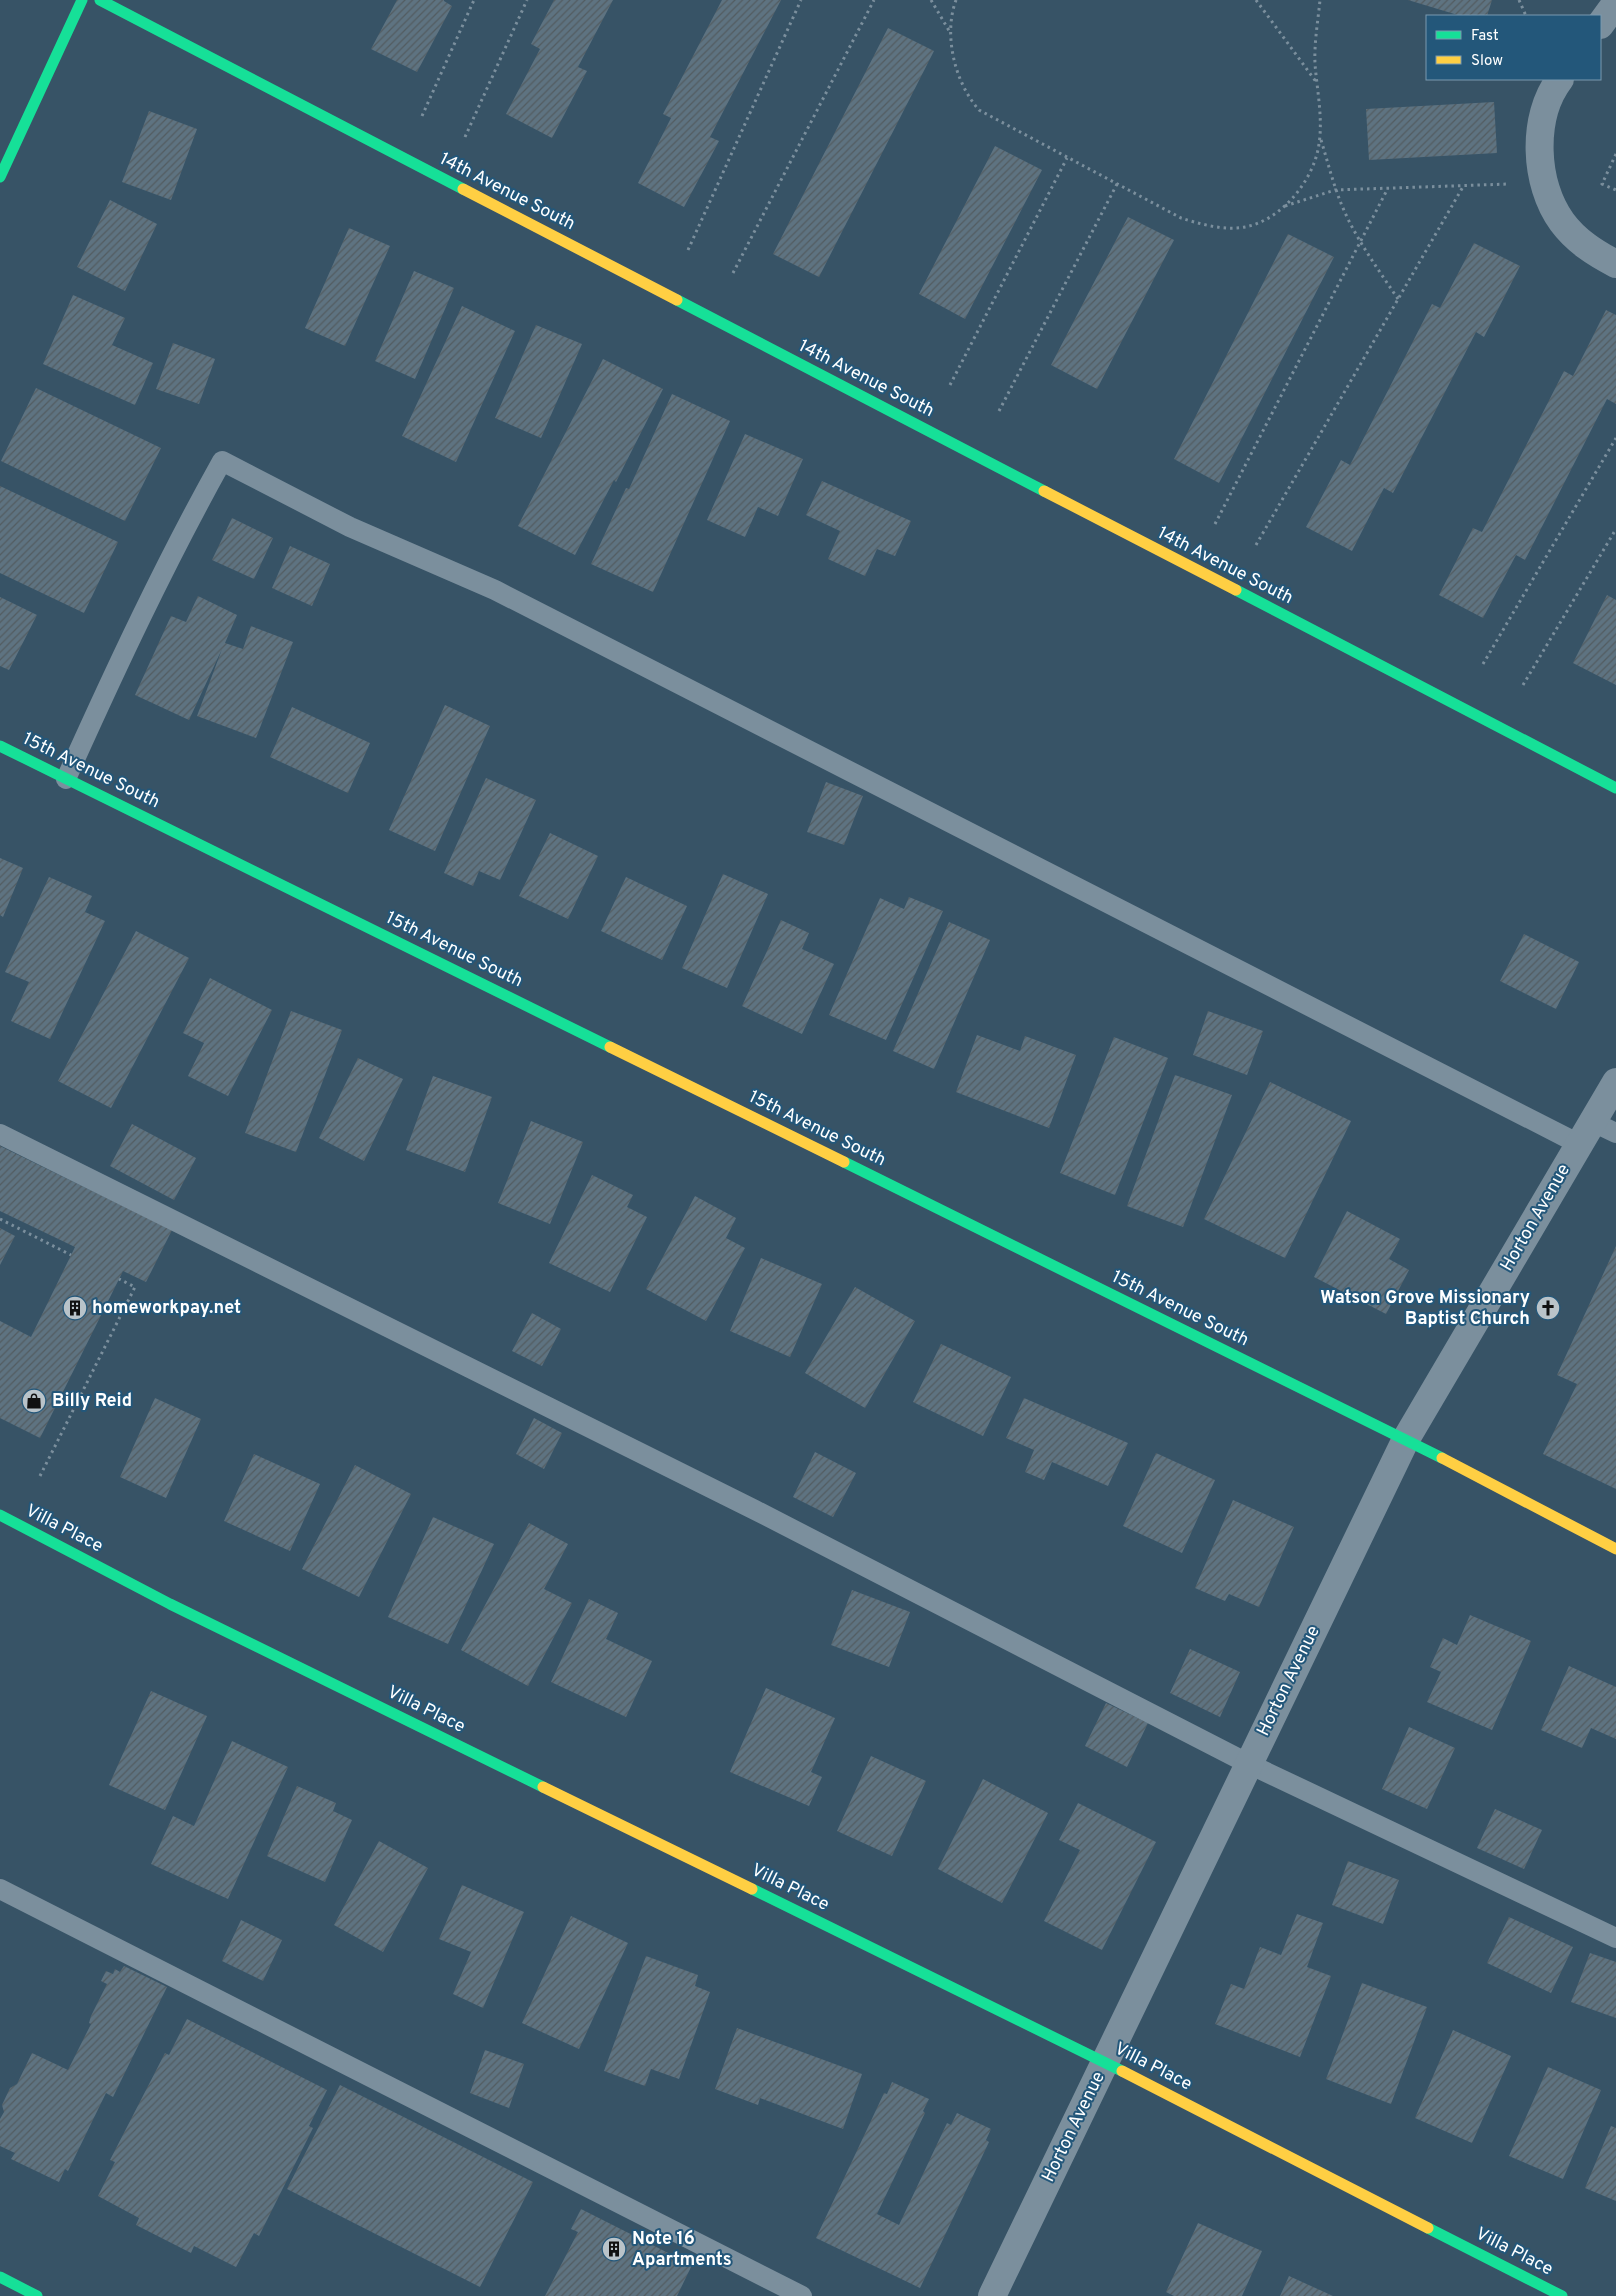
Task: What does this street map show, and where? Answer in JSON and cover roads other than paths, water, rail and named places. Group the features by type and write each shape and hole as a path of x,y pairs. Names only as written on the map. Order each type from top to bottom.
{"street":[{"path":"0,177 82,0"},
{"name":"14th Avenue South","path":"100,0 1616,788"},
{"path":"1601,24 1616,3"},
{"path":"1559,80 1546,105 1542,127 1541,165 1545,182 1553,208 1571,233 1589,248 1616,264"},
{"name":"15th Avenue South","path":"0,746 1406,1439 1616,1549"},
{"name":"Horton Avenue","path":"992,2296 1406,1439 1579,1144 1604,1127 1616,1082"},
{"name":"Villa Place","path":"0,1515 170,1604 1105,2062 1562,2296"},
{"path":"0,2277 37,2296"}],"lane":[{"path":"66,778 171,554 222,461 350,527 494,590 1579,1144"},
{"path":"0,1134 755,1510 1249,1764 1616,1938"},
{"path":"0,1889 802,2296"}],"place":[{"name":"homeworkpay.net","path":"75,1308"},
{"name":"Watson Grove Missionary Baptist Church","path":"1548,1308"},
{"name":"Billy Reid","path":"34,1401"},
{"name":"Note 16 Apartments","path":"614,2249"}]}
